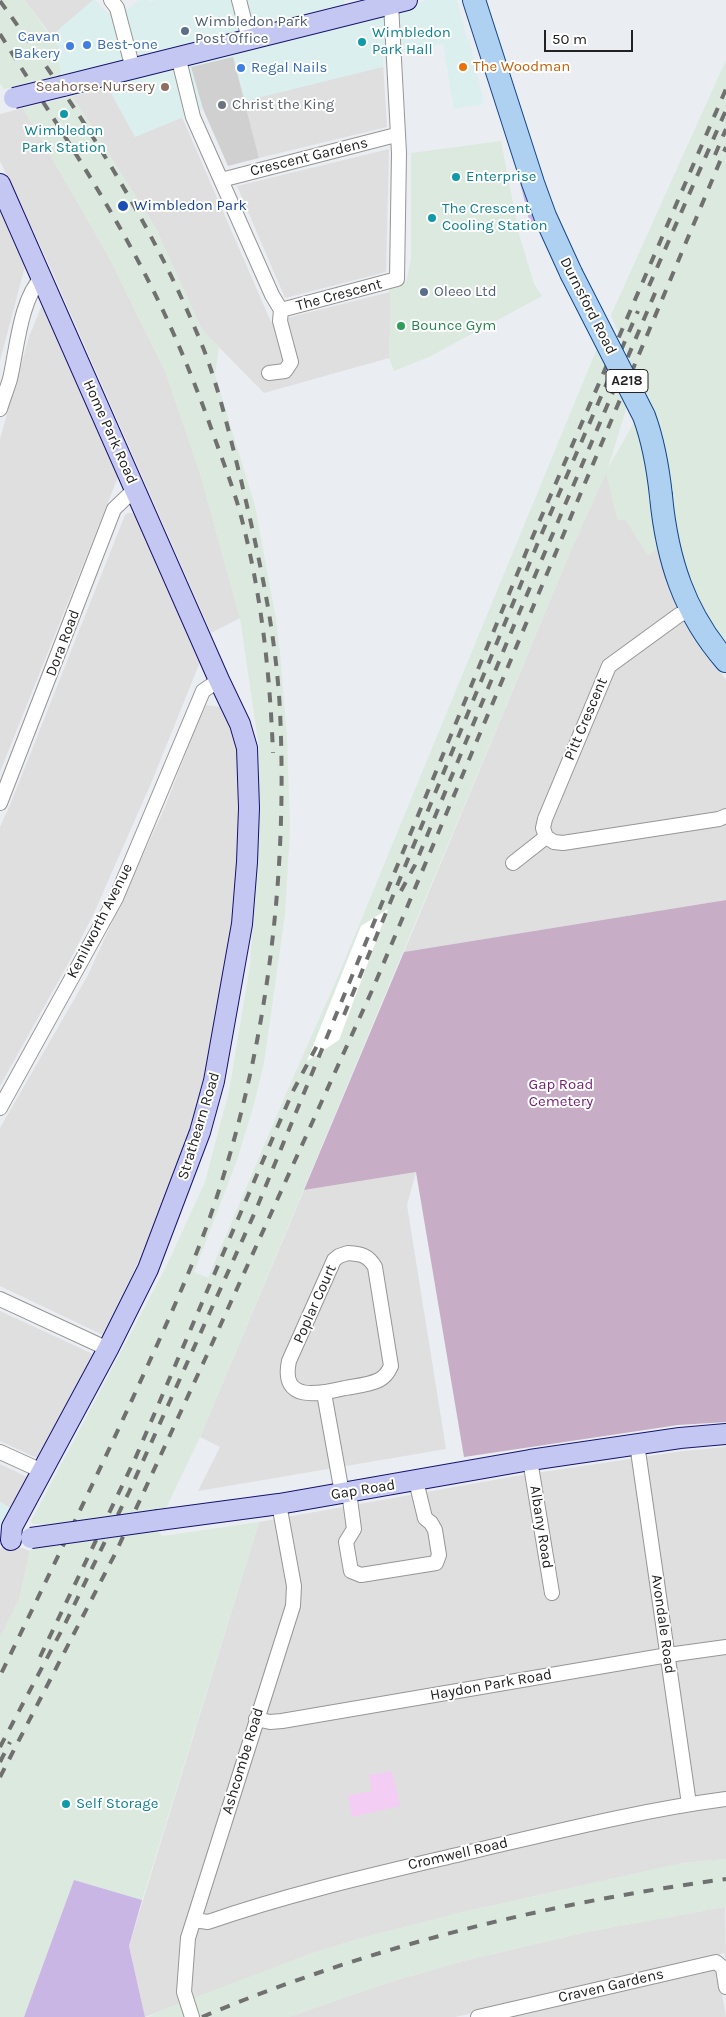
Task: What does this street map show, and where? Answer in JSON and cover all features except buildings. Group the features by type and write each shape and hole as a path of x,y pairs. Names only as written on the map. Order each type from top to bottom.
{"main road":[{"name":"Durnsford Road","path":"474,0 545,216 564,260 644,416 653,440 658,463 663,526 674,570 691,610 707,639 726,661"}],"street":[{"path":"111,0 117,8 133,69"},
{"path":"239,0 249,39"},
{"path":"7,100 249,39 352,7 399,2"},
{"name":"The Crescent","path":"178,56 191,110 272,295 281,310 397,279 399,2"},
{"name":"Crescent Gardens","path":"221,180 392,136 398,137"},
{"name":"Home Park Road","path":"0,184 219,680"},
{"path":"0,409 9,382 22,321 31,291 42,277"},
{"path":"270,373 285,370 291,362 280,321 281,310"},
{"name":"Dora Road","path":"0,803 114,510 135,489"},
{"name":"Pitt Crescent","path":"546,837 545,819 609,666 679,614 691,610"},
{"name":"Kenilworth Avenue","path":"0,1108 116,898 203,691 219,680"},
{"name":"Strathearn Road","path":"14,1541 12,1527 108,1349 148,1269 200,1132 214,1081 242,924 247,862 249,761 240,724 219,680"},
{"path":"513,863 546,837 554,842 570,843 719,819 726,816"},
{"name":"Poplar Court","path":"348,1253 360,1254 371,1260 378,1275 391,1366 388,1373 380,1380 324,1392 304,1393 296,1391 288,1378 289,1362 334,1260 348,1253"},
{"path":"0,1298 108,1349"},
{"path":"324,1392 354,1529 346,1542 351,1571 362,1575 436,1563 439,1556 435,1530 431,1523 424,1518 416,1481"},
{"name":"Gap Road","path":"14,1541 279,1504 530,1460 680,1438 726,1434"},
{"name":"Avondale Road","path":"637,1444 689,1804"},
{"path":"0,1452 42,1471"},
{"name":"Albany Road","path":"530,1460 552,1593"},
{"name":"Ashcombe Road","path":"192,2017 184,1992 186,1954 194,1920 292,1606 294,1586 279,1504"},
{"name":"Haydon Park Road","path":"256,1719 270,1722 282,1721 668,1655 726,1647"},
{"name":"Cromwell Road","path":"194,1920 208,1922 341,1882 586,1824 689,1804 726,1799"},
{"name":"Craven Gardens","path":"478,2017 716,1962 723,1968 726,1987"}],"shaded area":[{"path":"0,0 25,0 61,51 56,54 61,71 59,76 4,89 0,83"},
{"path":"25,0 95,0 107,13 59,76 61,71 56,54 60,51 51,35"},
{"path":"93,0 107,13 128,9 139,0 149,0 150,2 156,0 344,0 345,25 427,0 457,0 467,39 469,39 484,104 454,109 443,44 383,53 383,67 245,101 233,57 191,67 203,109 135,137 108,88 68,97 59,76 61,71 56,54 60,51 50,37"},
{"path":"382,47 387,127 259,158 233,57"},
{"path":"233,57 259,158 228,166 203,109 191,67"},
{"path":"726,60 726,641 712,625 696,597 683,568 636,377 611,315"},
{"path":"171,75 182,117 271,322 390,292 389,358 264,393 202,330 155,227 72,96"},
{"path":"72,96 155,227 202,330 219,347 215,375 255,506 276,619 280,653 287,738 290,829 285,914 264,1063 253,1108 236,1163 194,1272 208,1278 336,981 598,346 627,406 608,468 636,419 643,438 658,548 648,555 625,519 618,520 606,473 571,550 200,1437 167,1506 158,1532 163,1536 259,1522 142,1900 74,1880 24,2017 0,2017 0,1638 19,1600 30,1551 43,1524 33,1524 31,1521 167,1265 205,1182 229,1091 250,966 259,828 259,748 240,618 200,473 166,373 108,255 23,108"},
{"path":"23,108 108,255 166,373 200,473 240,618 211,633 47,260 0,161 0,114"},
{"path":"504,122 539,221 529,227 528,214"},
{"path":"501,141 519,234 534,284 542,296 429,357 394,371 389,358 391,305 389,287 406,282 411,259 411,153"},
{"path":"389,149 386,272 285,298 237,186"},
{"path":"0,210 25,266 0,361"},
{"path":"41,307 44,308 118,477 0,772 0,439 29,337"},
{"path":"606,472 618,520 625,519 648,555 658,548 667,580 689,630 726,680 726,900 404,952 571,550"},
{"path":"132,513 136,518 200,662 152,781 94,913 0,1086 0,827 125,515"},
{"path":"206,705 221,707 234,734 238,752 237,865 232,920 214,1029 191,1125 172,1186 105,1336 0,1286 0,1128 87,977 165,807"},
{"path":"416,1172 407,1205 446,1449 198,1491 220,1447 200,1437 304,1190"},
{"path":"0,1311 93,1354 39,1459 0,1441"},
{"path":"726,1447 726,1859 683,1863 459,1913 358,1939 310,1954 145,2017 129,1946 259,1522 516,1476 683,1451"},
{"path":"0,1464 29,1478 12,1509 0,1502"},
{"path":"0,1502 12,1509 0,1535"},
{"path":"11,1544 30,1551 19,1600 0,1638 0,1549"},
{"path":"392,1771 400,1806 352,1817 348,1795 372,1791 369,1775"},
{"path":"726,1859 726,1907 586,1932 463,1961 390,1982 288,2017 148,2017 174,2005 310,1954 358,1939 459,1913 683,1863"},
{"path":"74,1880 142,1900 129,1946 145,2017 24,2017"},
{"path":"725,1907 726,1959 724,1953 596,1985 455,2017 288,2017 390,1982 463,1961 586,1932"},
{"path":"712,1966 718,1971 726,2017 501,2017"}],"green space":[{"name":"Gap Road Cemetery","path":"726,900 726,1422 678,1425 464,1457 416,1172 304,1190 404,952"}],"pier":[{"path":"388,909 339,1040 307,1061 361,926"}],"railway":[{"path":"0,1 86,126 138,213 184,304 210,366 233,447 266,595 278,682 282,775 276,903 259,1031 246,1094 210,1217 184,1283 103,1463 0,1676"},
{"path":"0,34 118,224 170,326 201,401 234,492 250,552 264,638 270,695 273,753"},
{"path":"0,1747 65,1624 129,1492 255,1212 527,550 726,89"},
{"path":"649,286 726,110"},
{"path":"715,155 726,129"},
{"path":"0,1777 116,1552 374,986 726,147"},
{"path":"401,891 415,865 517,618 658,286"},
{"path":"344,1015 539,540 638,311"},
{"path":"40,1657 135,1459 292,1093 319,1042"},
{"path":"0,1762 10,1742"},
{"path":"202,2017 329,1969 459,1931 592,1901 726,1879"}],"place":[{"name":"Wimbledon Park Post Office","path":"185,31"},
{"name":"Wimbledon Park Hall","path":"362,42"},
{"name":"Best-one","path":"87,45"},
{"name":"Cavan Bakery","path":"70,46"},
{"name":"The Woodman","path":"463,67"},
{"name":"Regal Nails","path":"241,68"},
{"name":"Seahorse Nursery","path":"165,87"},
{"name":"Christ the King","path":"222,105"},
{"name":"Wimbledon Park Station","path":"64,114"},
{"name":"Enterprise","path":"456,177"},
{"name":"Wimbledon Park","path":"123,206"},
{"name":"The Crescent Cooling Station","path":"432,218"},
{"name":"Oleeo Ltd","path":"424,292"},
{"name":"Bounce Gym","path":"401,326"},
{"name":"Self Storage","path":"66,1804"}]}
